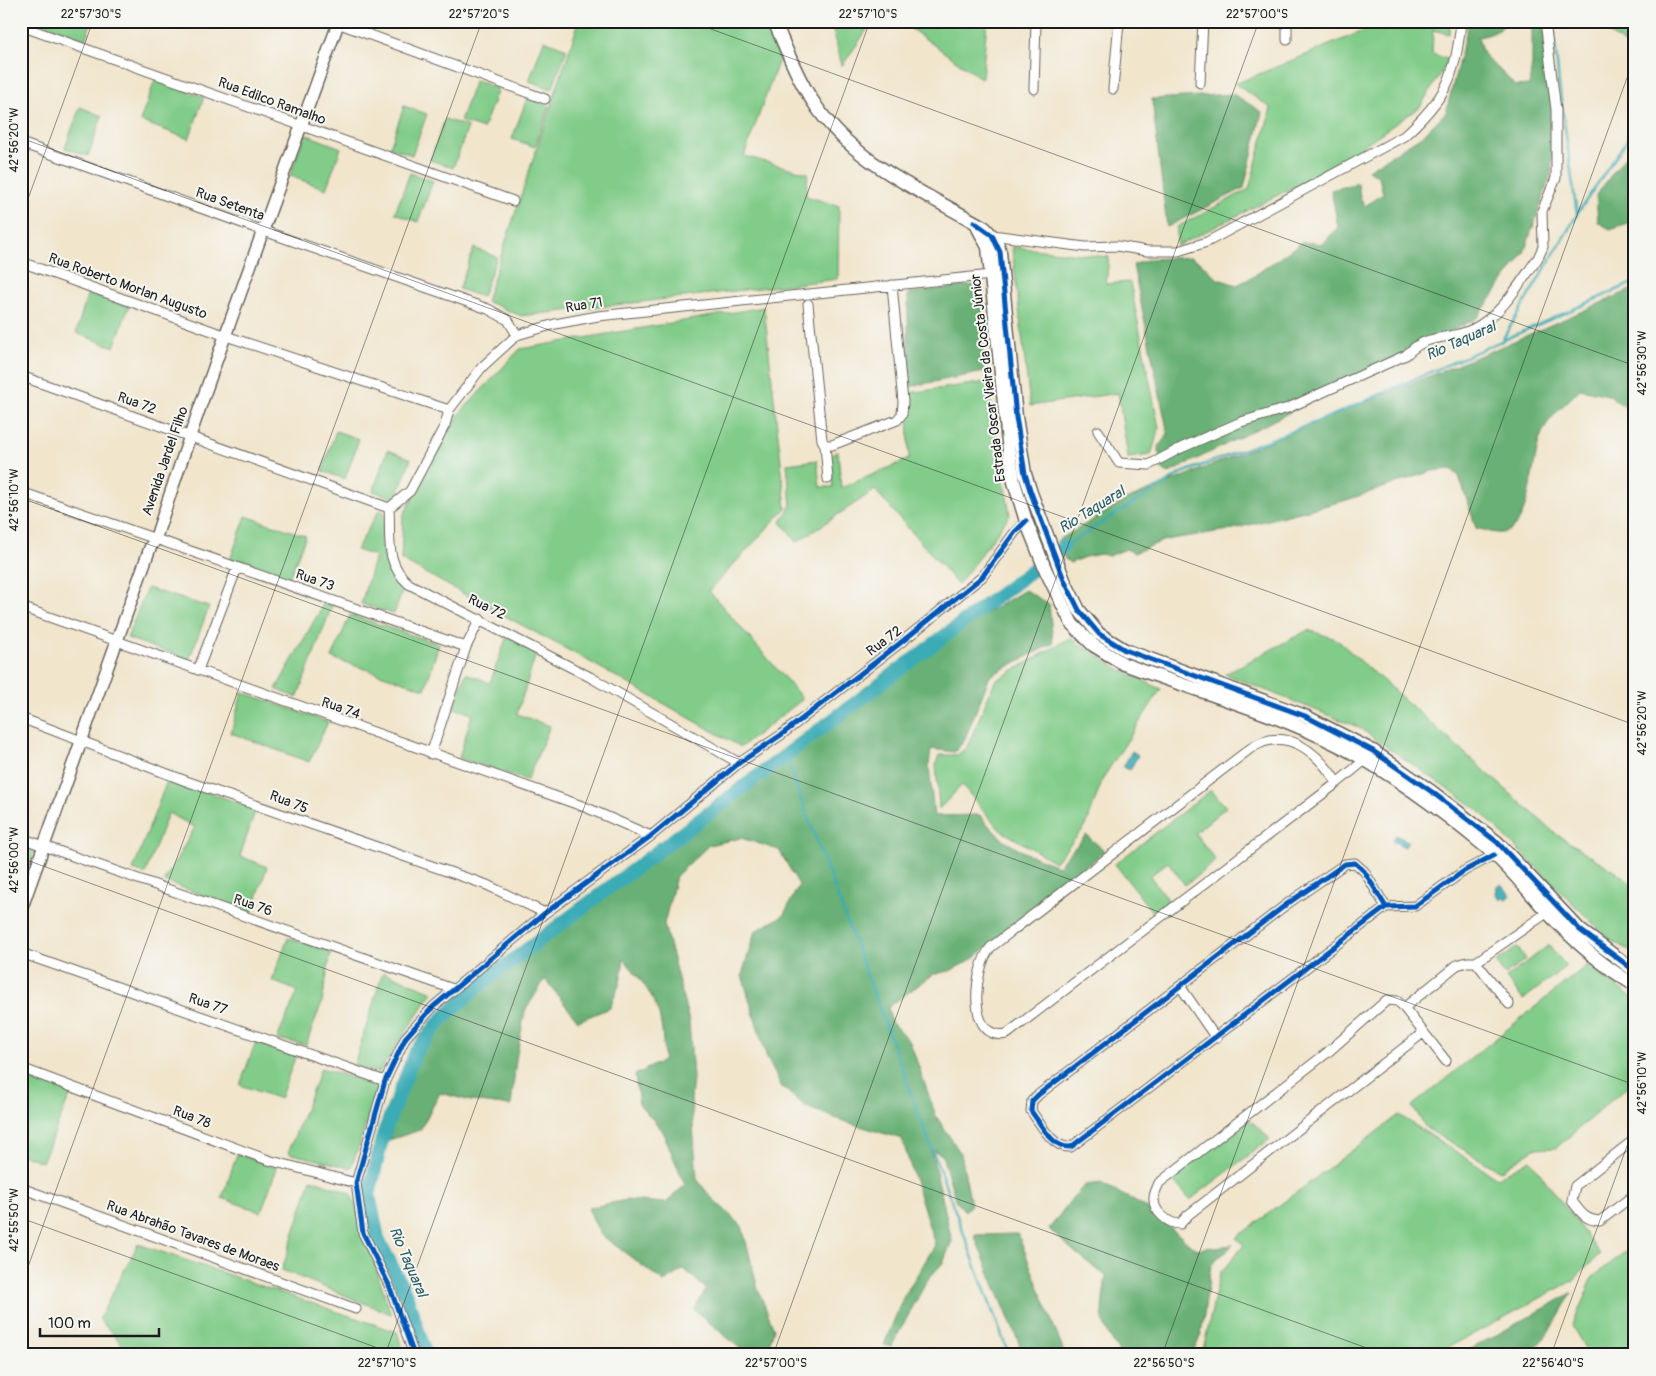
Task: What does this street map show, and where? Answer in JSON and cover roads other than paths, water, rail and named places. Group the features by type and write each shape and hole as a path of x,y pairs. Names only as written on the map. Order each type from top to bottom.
{"main road":[{"path":"774,21 804,87 822,114 839,134 881,168 992,234"},
{"name":"Avenida Jardel Filho","path":"21,910 80,739 150,548 155,540 188,436 302,126 336,22"},
{"name":"Estrada Oscar Vieira da Costa Júnior","path":"974,222 986,243 991,275 1010,460 1014,482 1034,543 1072,624 1093,645 1124,664 1284,721 1339,745 1365,760 1433,808 1494,855 1594,958 1635,985"},
{"name":"Estrada Oscar Vieira da Costa Júnior","path":"992,234 1000,252 1021,455 1031,493 1058,564 1078,610 1091,626 1107,640 1137,655 1305,716 1373,751 1432,792 1497,842 1580,930 1635,971"}],"street":[{"path":"1034,90 1036,21"},
{"path":"1113,89 1119,21"},
{"path":"1200,83 1203,21"},
{"path":"1287,21 1287,40"},
{"path":"992,234 1085,247 1117,246 1147,251 1178,251 1207,242 1404,136 1425,117 1446,89 1455,66 1461,21"},
{"path":"1098,431 1119,463 1149,465 1241,422 1288,408 1406,355 1417,344 1436,337 1459,334 1474,329 1497,313 1540,252 1542,247 1542,211 1556,178 1556,110 1545,21"},
{"path":"336,22 546,99"},
{"name":"Rua Edilco Ramalho","path":"21,26 513,201"},
{"name":"Rua Setenta","path":"21,143 264,231 488,309 508,320 517,335"},
{"name":"Rua Roberto Morlan Augusto","path":"21,262 226,336"},
{"name":"Rua 71","path":"389,508 410,491 445,425 449,410 482,367 517,335 555,324 598,316 991,275"},
{"path":"825,444 832,445 897,420 902,414 903,402 892,285"},
{"path":"808,304 822,440 825,444 828,478"},
{"path":"226,336 449,410"},
{"name":"Rua 72","path":"21,376 389,508 391,559 401,576 409,584 480,619 640,704 739,763 781,735 900,644 982,577 1015,532 1026,521"},
{"name":"Rua 73","path":"21,492 466,647"},
{"path":"198,670 237,568"},
{"name":"Rua 74","path":"21,607 430,754 584,807 651,836"},
{"path":"430,754 466,647 480,619"},
{"name":"Rua 75","path":"21,718 186,781 487,885 545,913"},
{"path":"1337,783 1318,758 1287,740 1278,738 1263,740 1251,748 986,954 980,969 976,1003 979,1015 990,1032 998,1036 1007,1034 1337,783 1365,760"},
{"path":"414,1355 389,1285 363,1233 356,1184 385,1081 397,1053 413,1026 453,990 545,913 651,836 739,763"},
{"name":"Rua 76","path":"21,838 453,990"},
{"path":"1386,906 1364,872 1354,863 1345,864 1287,904 1038,1095 1032,1101 1031,1111 1055,1142 1065,1148 1071,1147 1216,1038 1386,906 1415,906 1464,871 1494,855"},
{"path":"1404,1007 1457,965 1466,962 1476,962 1548,912"},
{"name":"Rua 77","path":"21,953 385,1081"},
{"path":"1476,962 1509,1004"},
{"path":"1180,986 1216,1038"},
{"path":"1423,1033 1188,1215 1180,1224 1169,1222 1158,1211 1154,1199 1159,1183 1328,1052 1387,1000 1397,1001 1404,1007 1446,1061"},
{"name":"Rua 78","path":"21,1068 268,1160 356,1184"},
{"path":"1635,1139 1576,1186 1572,1201 1583,1216 1590,1221 1600,1221 1635,1194"},
{"name":"Rua Abrahão Tavares de Moraes","path":"21,1188 356,1309"}],"water":[{"path":"1132,751 1138,755 1130,770 1123,767"},
{"path":"1395,835 1408,841 1405,847 1392,841"},
{"path":"1501,884 1511,895 1506,901 1503,898 1500,900 1496,894 1497,887"}],"waterway":[{"path":"1501,342 1577,215 1559,84 1553,21"},
{"path":"1577,214 1635,128"},
{"name":"Rio Taquaral","path":"1063,547 1182,473 1324,419 1635,282"},
{"name":"Rio Taquaral","path":"426,1355 407,1297 378,1238 369,1195 383,1135 416,1051 441,1020 481,984 1063,547"},
{"path":"785,756 1009,1355"}]}
